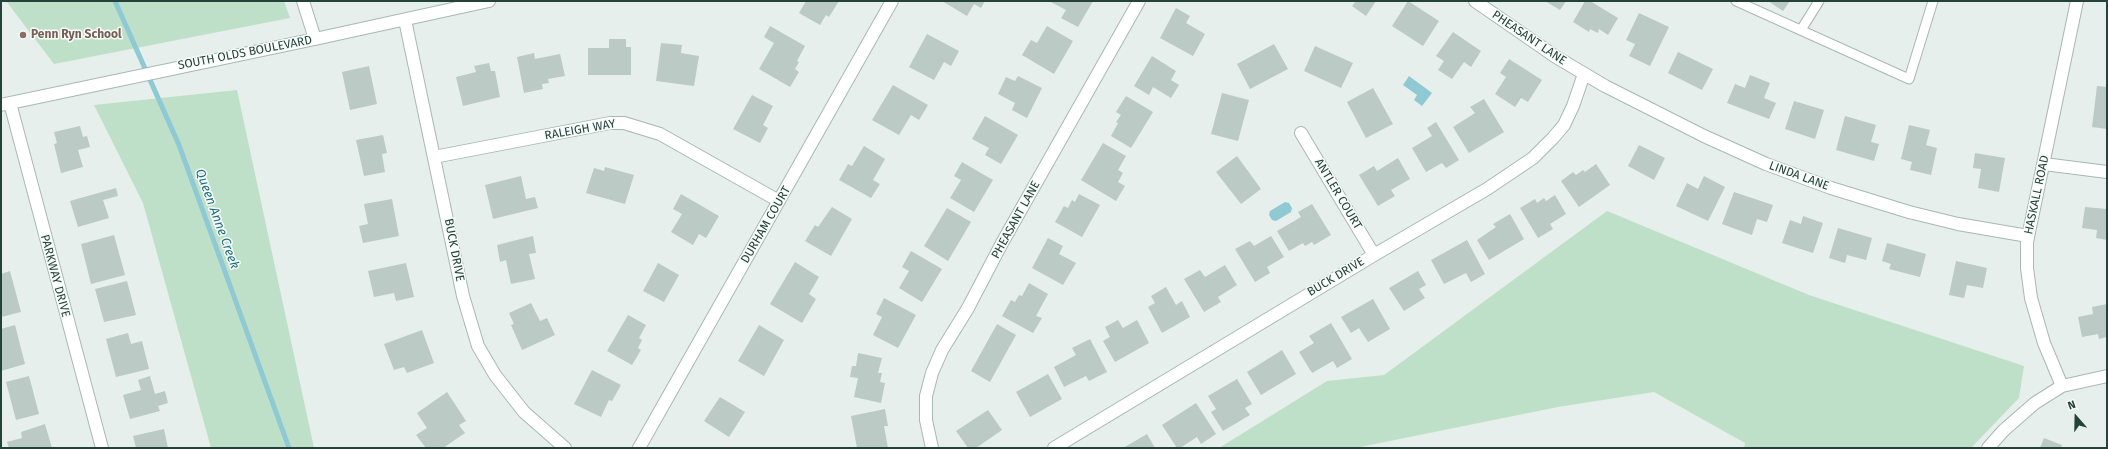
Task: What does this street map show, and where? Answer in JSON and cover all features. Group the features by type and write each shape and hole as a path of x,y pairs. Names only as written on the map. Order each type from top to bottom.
{"street":[{"path":"303,1 315,39"},
{"name":"SOUTH OLDS BOULEVARD","path":"5,104 489,1"},
{"name":"DURHAM COURT","path":"639,448 892,1"},
{"name":"PHEASANT LANE","path":"932,448 926,420 926,396 932,373 937,362 1139,1"},
{"name":"PHEASANT LANE","path":"1475,1 1584,74"},
{"name":"HASKALL ROAD","path":"2062,386 2044,343 2032,298 2027,268 2028,236 2077,1"},
{"name":"BUCK DRIVE","path":"405,20 463,296 478,346 495,375 524,412 565,448"},
{"name":"BUCK DRIVE","path":"1054,448 1374,255 1487,189 1533,158 1564,125 1573,106 1584,74"},
{"name":"LINDA LANE","path":"1584,74 1704,136 1766,164 1831,188 1908,212 1958,224 2028,236"},
{"name":"PARKWAY DRIVE","path":"5,104 102,448"},
{"name":"RALEIGH WAY","path":"434,158 610,123 624,123 660,134 779,201"},
{"name":"ANTLER COURT","path":"1302,133 1374,255"},
{"path":"2044,164 2107,172"},
{"path":"1988,448 2004,430 2035,403 2062,386 2107,376"}],"lane":[{"path":"1736,1 1909,79 1933,1"},
{"path":"1801,30 1820,1"}],"green space":[{"path":"6,1 284,1 290,18 54,64"},
{"path":"237,90 314,448 211,448 143,203 94,105"},
{"path":"1607,211 1809,295 2024,366 2019,398 1971,448 1744,448 1745,443 1654,392 1558,407 1355,448 1219,448 1327,381 1384,375"}],"water":[{"path":"1409,76 1432,93 1422,106 1414,100 1417,95 1403,85"},
{"path":"1285,202 1289,203 1292,208 1291,212 1276,221 1272,220 1269,215 1270,211"}],"building":[{"path":"806,1 839,1 829,17 826,15 820,25 799,13"},
{"path":"942,1 985,1 981,8 974,4 967,16"},
{"path":"1049,1 1093,1 1078,27 1061,18 1066,10"},
{"path":"1356,1 1376,1 1366,16 1352,6"},
{"path":"1408,1 1439,21 1423,46 1392,26"},
{"path":"1545,1 1566,1 1560,10"},
{"path":"1585,1 1590,1 1618,18 1608,35 1599,29 1598,33 1590,29 1589,32 1573,22"},
{"path":"1768,1 1790,1 1783,11"},
{"path":"1176,8 1190,16 1186,23 1205,34 1193,56 1160,38"},
{"path":"1639,13 1669,27 1650,66 1629,56 1635,44 1626,40"},
{"path":"770,26 805,46 797,61 799,62 795,69 799,72 790,87 759,69 774,43 764,37"},
{"path":"1047,26 1073,41 1054,74 1022,55 1031,40 1037,43"},
{"path":"1453,32 1481,51 1471,67 1464,62 1452,79 1438,70 1444,61 1436,56"},
{"path":"927,34 959,51 951,66 944,62 934,80 909,67"},
{"path":"609,39 626,39 626,47 631,47 631,75 588,75 588,48 609,48"},
{"path":"661,43 682,45 681,53 699,56 694,86 656,81"},
{"path":"1274,44 1288,69 1250,89 1237,64"},
{"path":"1315,46 1353,63 1341,88 1304,71"},
{"path":"1678,52 1713,69 1702,90 1668,73"},
{"path":"534,53 535,59 560,54 565,76 548,79 549,83 542,84 543,89 524,93 517,57"},
{"path":"1152,56 1176,71 1171,80 1179,85 1171,98 1153,87 1149,95 1134,86"},
{"path":"1509,59 1542,80 1528,102 1521,98 1515,107 1495,94 1506,77 1500,73"},
{"path":"489,63 491,71 495,71 500,97 463,106 456,77 476,72 474,66"},
{"path":"369,66 377,104 350,110 342,72"},
{"path":"1750,75 1770,83 1764,98 1776,103 1769,119 1727,103 1735,84 1745,88"},
{"path":"1018,76 1042,88 1027,118 1012,110 1015,103 998,94 1006,77 1015,81"},
{"path":"893,85 928,105 919,120 911,115 899,135 872,120"},
{"path":"2097,86 2107,87 2107,129 2092,127"},
{"path":"1373,88 1393,124 1366,138 1347,102"},
{"path":"1222,93 1249,100 1238,141 1211,134"},
{"path":"752,95 773,106 763,125 768,128 760,143 733,129"},
{"path":"1126,96 1153,112 1131,148 1111,136 1118,123 1116,122 1121,115 1116,112"},
{"path":"1484,99 1504,132 1469,153 1453,127 1475,113 1470,107"},
{"path":"1794,101 1824,110 1815,139 1785,129"},
{"path":"985,116 1018,135 1001,164 985,155 989,148 972,139"},
{"path":"1845,116 1876,125 1871,142 1879,144 1874,161 1836,150"},
{"path":"1436,122 1459,160 1446,168 1442,163 1426,172 1412,148 1432,136 1427,128"},
{"path":"1909,125 1930,130 1926,145 1937,148 1931,175 1910,170 1912,162 1901,159"},
{"path":"80,126 83,137 87,136 90,147 78,150 83,167 61,173 54,144 57,143 54,132"},
{"path":"383,135 387,153 382,154 385,172 364,176 356,140"},
{"path":"1103,143 1126,156 1118,170 1123,173 1118,182 1125,186 1116,201 1081,180"},
{"path":"1639,145 1665,158 1654,180 1628,166"},
{"path":"864,146 885,159 873,180 880,184 871,198 839,180 848,164 852,166"},
{"path":"1975,153 2005,158 1999,192 1978,188 1981,169 1973,168"},
{"path":"1237,156 1261,189 1241,204 1216,172"},
{"path":"1398,158 1410,179 1391,190 1395,196 1378,206 1359,175 1374,166 1377,171"},
{"path":"962,162 993,180 974,212 950,198 961,180 954,176"},
{"path":"1596,164 1610,185 1579,207 1561,181 1573,172 1576,175 1583,170 1585,172"},
{"path":"605,167 634,175 625,204 586,193 594,168 604,171"},
{"path":"521,176 526,199 535,197 538,208 493,219 485,185"},
{"path":"1704,176 1725,187 1708,221 1676,206 1687,183 1698,189"},
{"path":"116,188 118,196 103,200 109,218 78,227 70,201"},
{"path":"1734,192 1773,205 1767,222 1757,219 1752,235 1722,224"},
{"path":"681,194 719,216 706,238 699,234 693,245 671,232 682,214 673,209"},
{"path":"1079,194 1100,205 1082,237 1055,222 1064,206 1068,208 1072,200 1075,202"},
{"path":"1555,195 1566,214 1550,224 1553,229 1538,238 1520,208 1535,199 1537,203 1544,198 1546,201"},
{"path":"392,199 399,236 363,243 359,226 368,224 364,204"},
{"path":"1312,204 1331,235 1314,245 1312,242 1305,246 1303,243 1289,251 1277,231 1301,217 1298,212"},
{"path":"832,207 852,219 831,256 805,241 815,225 818,227"},
{"path":"2085,207 2107,209 2107,240 2096,238 2097,230 2082,228"},
{"path":"947,208 971,222 948,261 924,246"},
{"path":"1510,214 1524,239 1489,260 1477,240 1496,227 1493,224"},
{"path":"1803,216 1823,223 1813,253 1782,243 1790,220 1801,224"},
{"path":"1838,228 1872,238 1866,260 1847,255 1845,263 1829,258"},
{"path":"114,235 125,275 91,284 81,244"},
{"path":"533,236 536,253 529,254 535,279 511,284 506,260 500,262 497,245"},
{"path":"1271,236 1284,257 1267,267 1270,273 1255,282 1235,249 1250,241 1254,246"},
{"path":"1048,238 1063,246 1059,254 1076,263 1063,285 1032,268"},
{"path":"1467,240 1485,274 1471,282 1466,273 1444,284 1431,260"},
{"path":"1887,243 1926,254 1920,277 1889,269 1891,264 1882,261"},
{"path":"911,251 942,269 922,302 899,288 909,271 902,267"},
{"path":"1956,261 1987,268 1983,288 1967,285 1964,298 1949,295"},
{"path":"795,262 819,277 809,294 816,299 802,323 770,304"},
{"path":"406,263 414,297 396,301 394,293 374,297 368,271"},
{"path":"658,263 679,275 664,302 643,291"},
{"path":"1225,265 1237,285 1218,297 1221,302 1204,312 1184,279 1200,270 1205,277"},
{"path":"10,271 21,312 1,317 1,274"},
{"path":"1418,271 1426,285 1419,289 1425,298 1404,311 1389,288"},
{"path":"127,281 136,315 104,322 95,289"},
{"path":"1029,283 1048,294 1036,316 1042,318 1033,333 1002,316 1011,300 1015,302 1019,295 1022,296"},
{"path":"1166,287 1176,305 1182,301 1190,317 1162,333 1148,307 1155,303 1151,296"},
{"path":"884,298 916,315 898,348 873,335 882,317 876,314"},
{"path":"1373,299 1390,329 1368,342 1359,328 1351,333 1341,317"},
{"path":"531,303 540,321 547,318 555,335 522,350 511,325 514,324 509,313"},
{"path":"2107,304 2107,337 2099,339 2098,334 2082,337 2078,317 2093,314 2092,307"},
{"path":"628,315 646,325 639,338 642,340 638,348 641,350 632,365 607,351"},
{"path":"1118,320 1123,328 1137,320 1149,343 1115,362 1103,341 1110,337 1105,327"},
{"path":"1331,323 1352,359 1337,368 1333,361 1312,373 1299,352 1314,343 1309,336"},
{"path":"997,324 1016,335 990,382 971,371"},
{"path":"15,325 25,364 1,371 1,329"},
{"path":"759,325 784,340 764,376 738,361"},
{"path":"422,330 434,363 407,373 404,367 394,370 384,344"},
{"path":"128,333 131,344 142,341 149,369 116,377 106,339"},
{"path":"1090,339 1107,372 1089,381 1086,376 1064,387 1054,367 1076,355 1072,348"},
{"path":"1282,350 1296,374 1261,395 1247,372"},
{"path":"858,353 882,358 878,373 882,373 880,382 885,383 881,403 854,397 858,378 850,377 852,366 856,366"},
{"path":"592,370 621,385 612,401 609,400 601,417 574,404"},
{"path":"1048,374 1062,399 1030,417 1016,392"},
{"path":"29,376 39,414 16,420 6,382"},
{"path":"150,376 155,394 165,391 168,403 158,406 160,411 130,419 123,395 141,390 138,380"},
{"path":"1237,379 1252,404 1245,408 1250,415 1223,431 1211,412 1216,409 1208,396"},
{"path":"447,392 466,421 459,425 465,433 443,448 426,448 416,435 427,428 417,413"},
{"path":"720,397 745,412 729,437 704,421"},
{"path":"1196,403 1216,434 1201,444 1197,437 1180,448 1177,448 1162,425"},
{"path":"885,409 888,426 884,426 888,448 857,448 851,416"},
{"path":"988,410 1002,430 976,448 968,448 956,431"},
{"path":"45,424 52,448 9,448 7,442 22,438 21,432"},
{"path":"164,429 168,448 136,448 133,436"},
{"path":"1147,434 1155,448 1123,448"},
{"path":"2044,438 2062,445 2061,448 2040,448"}],"waterway":[{"name":"Queen Anne Creek","path":"115,1 179,145 289,448"}],"place":[{"name":"Penn Ryn School","path":"23,35"}]}
